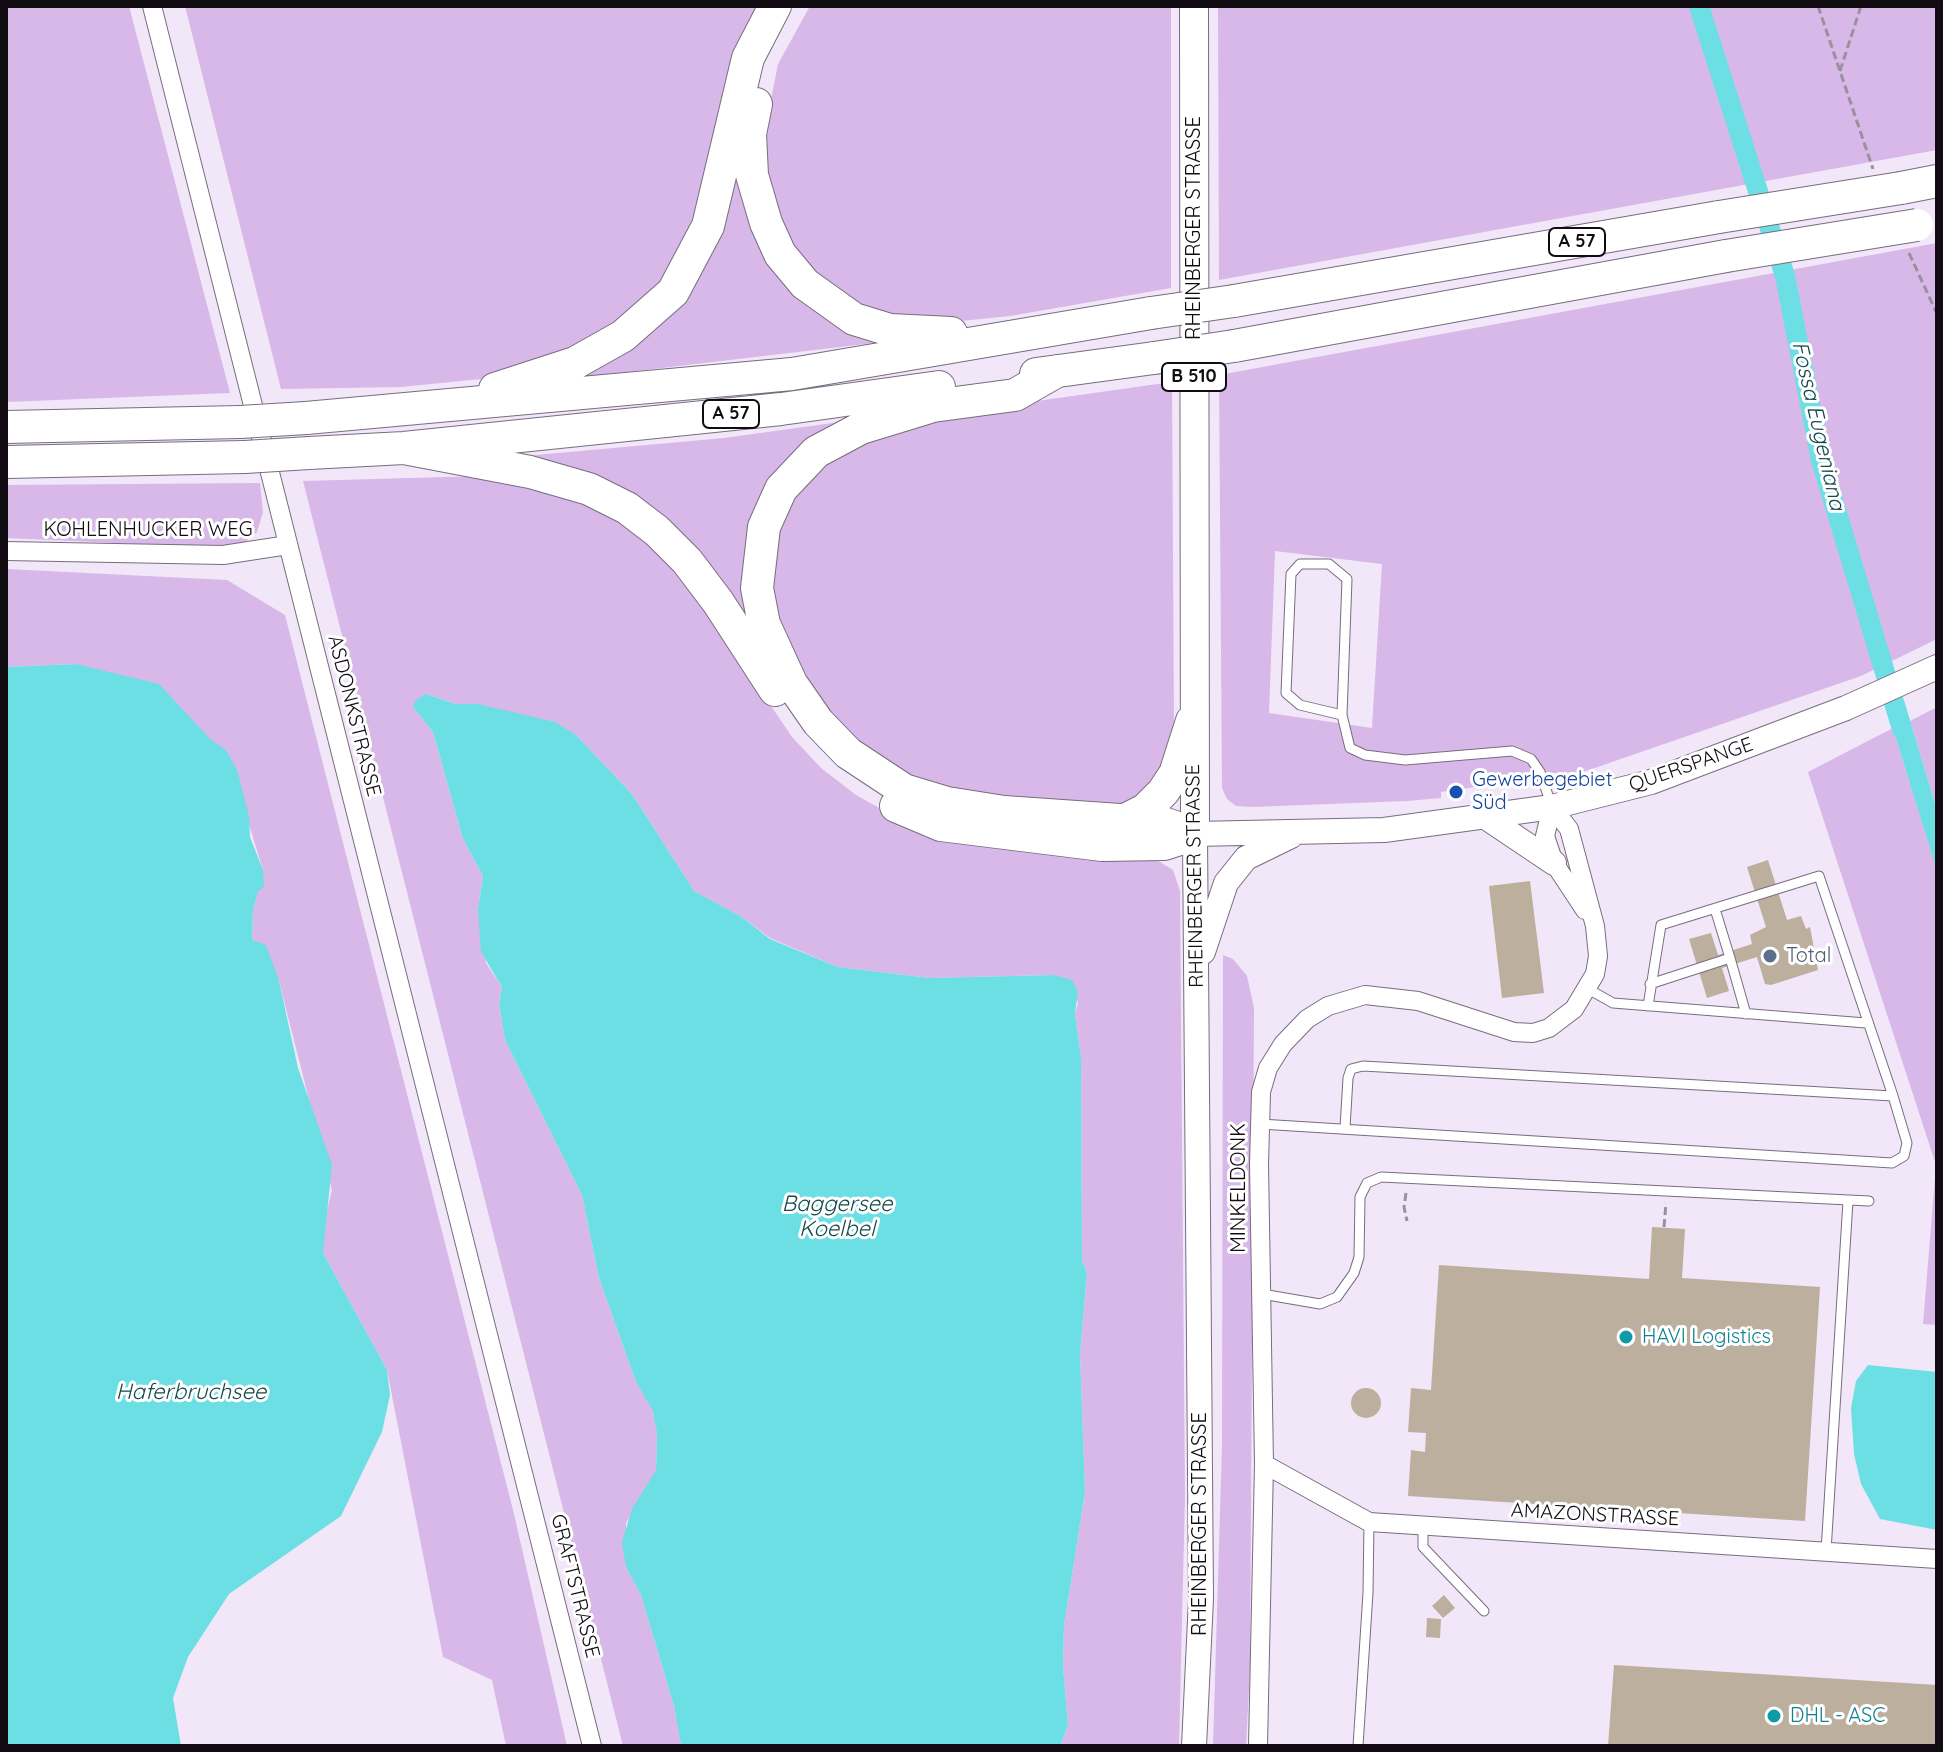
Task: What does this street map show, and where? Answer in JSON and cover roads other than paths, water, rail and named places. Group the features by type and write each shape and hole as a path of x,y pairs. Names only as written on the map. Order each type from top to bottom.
{"highway":[{"path":"428,409 575,363 623,336 673,292 708,226 748,58 775,6"},
{"path":"795,6 772,51 750,134 752,175 766,223 780,254 805,284 854,319 890,330 933,335 970,331 996,341"},
{"name":"A 57","path":"6,427 306,418 792,374 1719,217 1889,184 1937,181"},
{"name":"A 57","path":"6,462 245,457 404,448 781,409 1234,346 1726,256 1921,232"},
{"path":"1057,371 1015,395 933,406 861,428 816,452 781,489 771,508 759,547 757,588 764,624 791,683 818,722 848,753 904,790 947,803 1076,820 1163,823 1195,834"},
{"path":"404,448 530,472 589,489 627,508 657,531 687,561 718,602 794,721 815,746 839,769 899,808 941,825 1102,845 1164,844 1195,834"},
{"path":"1125,820 1145,810 1163,792 1175,774 1192,721"}],"main road":[{"name":"RHEINBERGER STRASSE","path":"1194,6 1192,721 1197,970 1201,1599 1194,1746"},
{"name":"QUERSPANGE","path":"1195,834 1384,830 1552,807 1651,782 1846,708 1931,670"},
{"path":"1484,816 1554,863"},
{"path":"1197,970 1226,883 1246,858 1300,832"}],"street":[{"name":"ASDONKSTRASSE","path":"152,6 516,1436"},
{"name":"KOHLENHUCKER WEG","path":"6,551 223,555 288,545"},
{"path":"1552,807 1545,836 1554,863 1595,926"},
{"name":"MINKELDONK","path":"1258,1746 1264,1464 1260,1124 1261,1092 1268,1068 1283,1044 1307,1019 1328,1006 1365,995 1387,995 1418,1001 1494,1028 1533,1033 1563,1019 1588,989 1598,956 1595,926 1569,829 1552,807"},
{"name":"GRAFTSTRASSE","path":"516,1436 592,1746"},
{"name":"AMAZONSTRASSE","path":"1264,1464 1369,1522 1937,1559"}],"lane":[{"path":"1342,715 1300,705 1286,693 1291,574 1300,564 1329,564 1347,579 1342,715 1350,748 1365,755 1405,760 1512,751 1531,759 1540,772 1552,807"},
{"path":"1260,1124 1892,1163 1904,1156 1907,1143 1893,1096 1819,876 1661,925 1648,1006"},
{"path":"1715,909 1746,1014"},
{"path":"1650,984 1730,958"},
{"path":"1588,989 1613,1003 1866,1023"},
{"path":"1345,1128 1348,1078 1351,1069 1363,1066 1893,1096"},
{"path":"1262,1294 1320,1304 1337,1297 1354,1273 1359,1257 1360,1197 1367,1183 1381,1177 1869,1201"},
{"path":"1826,1551 1840,1289 1848,1201"},
{"path":"1358,1746 1369,1522"},
{"path":"1423,1527 1423,1547 1484,1611"}],"water":[{"name":"Haferbruchsee","path":"76,664 159,684 211,740 226,750 237,770 249,816 250,837 263,870 264,887 258,891 253,910 252,940 266,945 279,981 298,1068 332,1165 323,1253 387,1370 390,1395 382,1432 341,1516 229,1594 188,1657 173,1698 181,1746 6,1746 6,667"},
{"name":"Baggersee Koelbel","path":"426,694 455,704 478,704 555,722 576,735 632,794 694,891 742,917 770,939 838,967 929,978 1053,975 1072,980 1078,991 1075,1014 1081,1058 1082,1260 1087,1273 1080,1354 1085,1492 1064,1626 1063,1666 1068,1725 1060,1746 681,1746 674,1706 641,1595 626,1567 622,1542 632,1509 656,1470 657,1435 653,1411 636,1382 599,1278 582,1195 505,1040 499,1004 502,987 481,952 478,909 483,876 463,839 433,732 413,707 416,700"},
{"path":"1904,701 1937,810 1937,871 1887,709"},
{"path":"1868,1365 1937,1372 1937,1530 1880,1519 1861,1484 1854,1454 1851,1408 1856,1381"}],"waterway":[{"name":"Fossa Eugeniana","path":"1699,6 1785,276 1821,460 1902,729"}],"place":[{"name":"Gewerbegebiet Süd","path":"1456,792"},
{"name":"Total","path":"1770,956"},
{"name":"HAVI Logistics","path":"1626,1337"},
{"name":"DHL - ASC","path":"1774,1716"}]}
